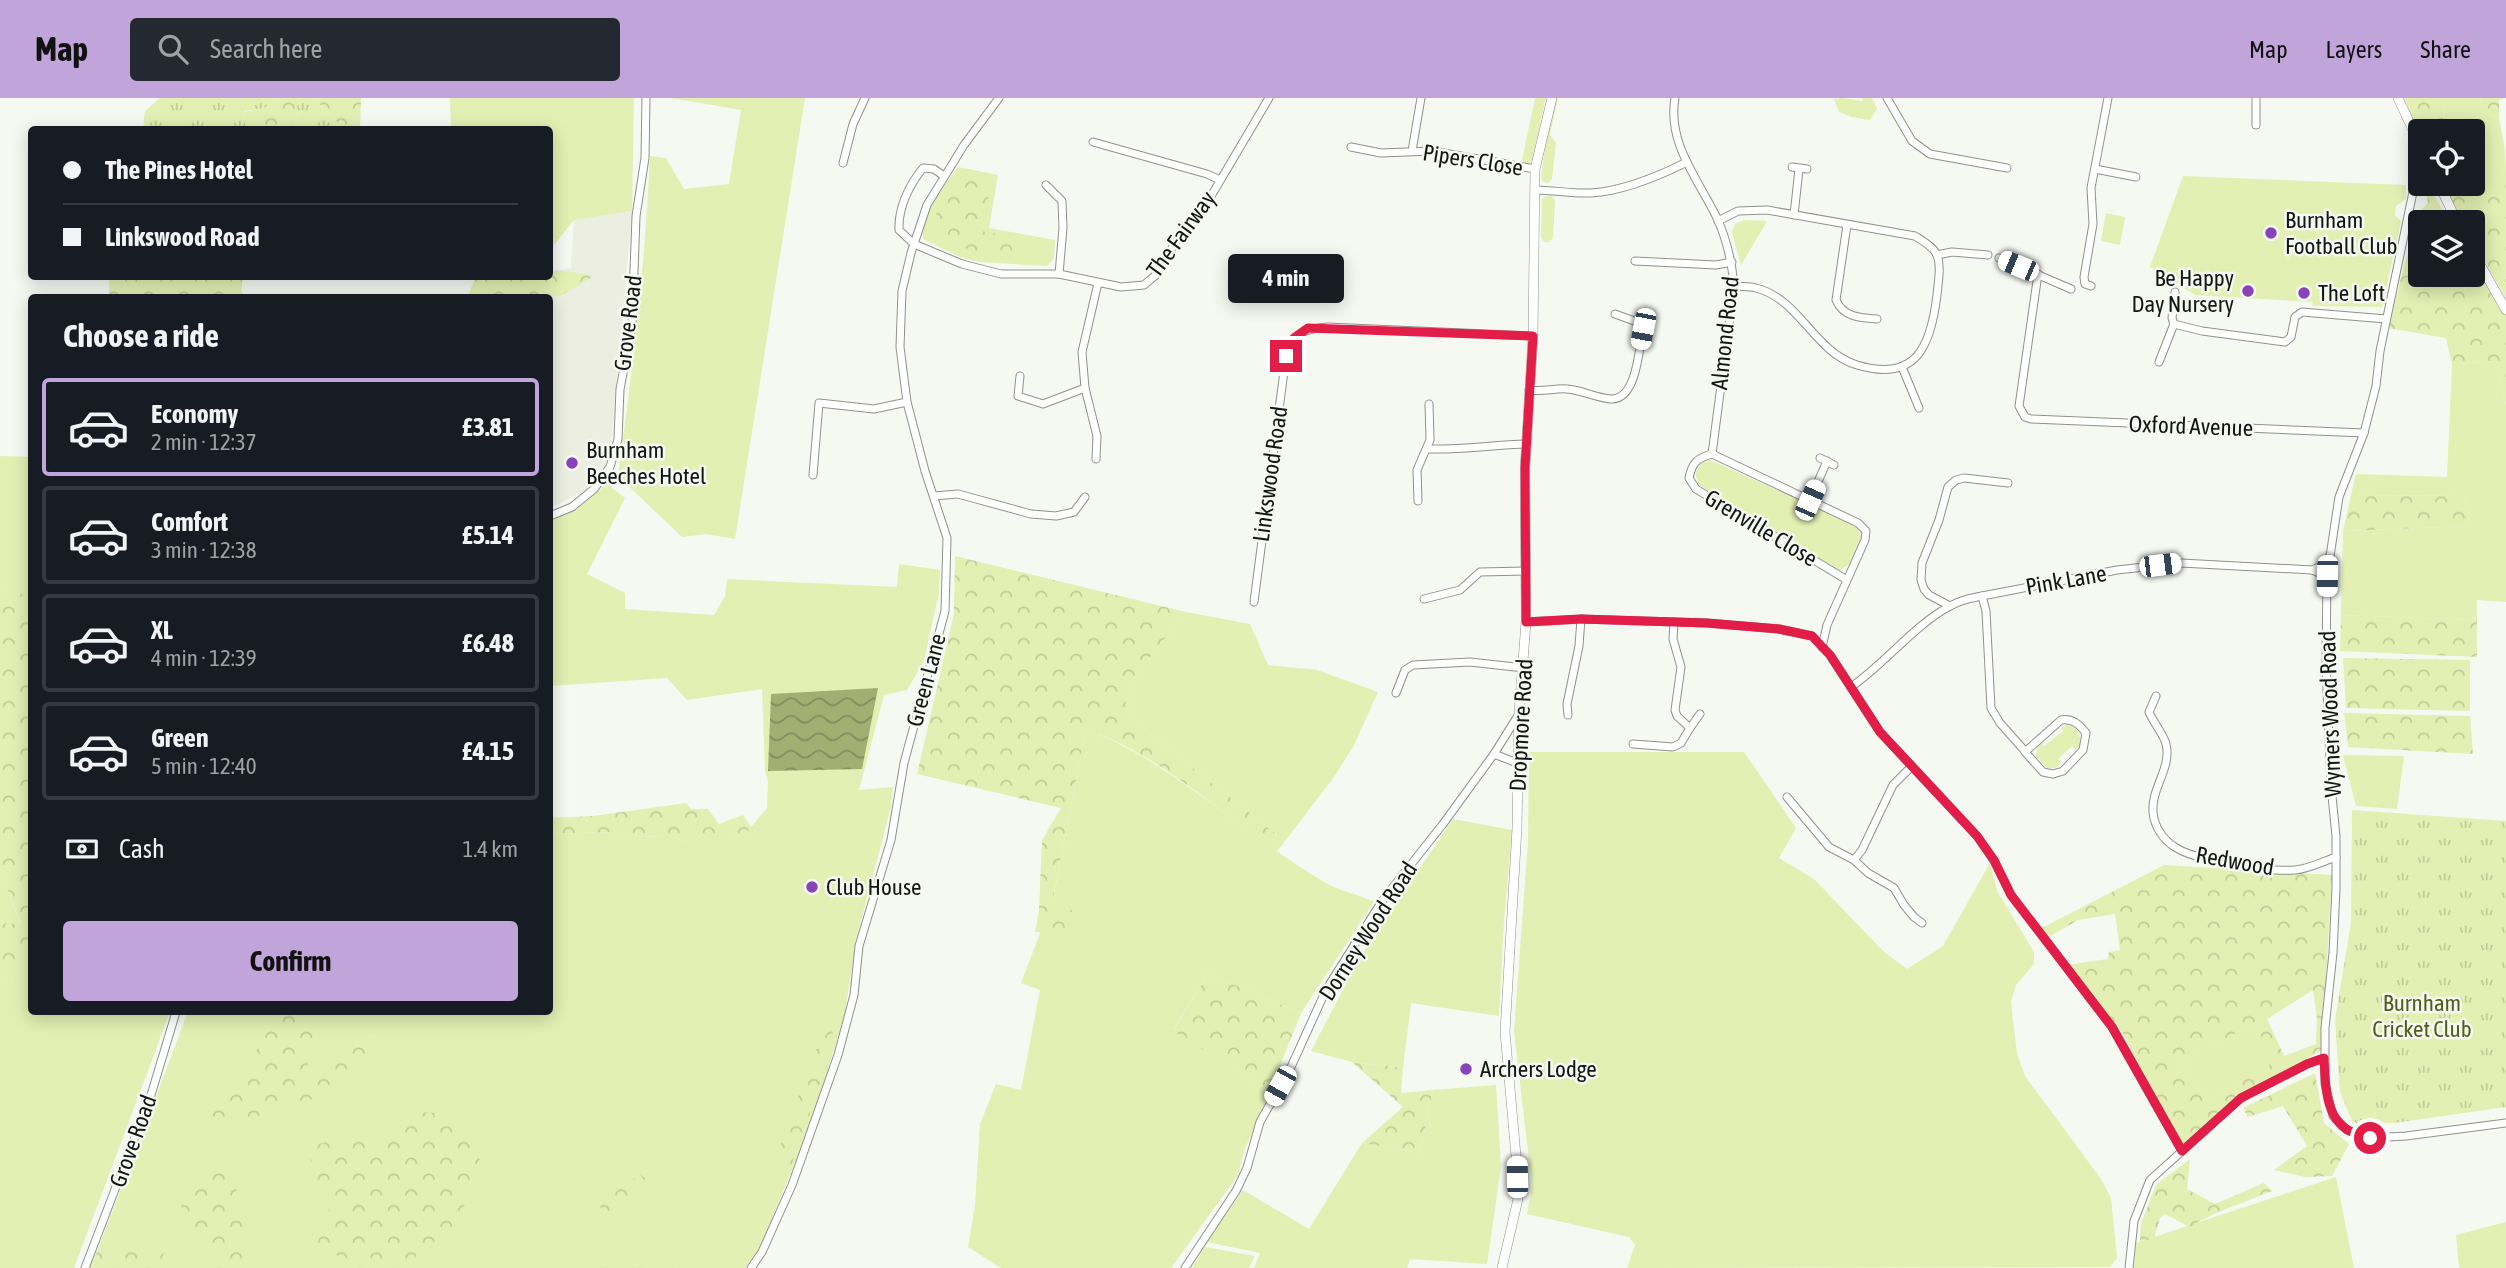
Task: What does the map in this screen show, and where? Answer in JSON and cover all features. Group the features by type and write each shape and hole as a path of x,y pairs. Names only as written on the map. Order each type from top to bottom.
{"street":[{"name":"Grove Road","path":"553,515 572,506 594,489 610,467 618,439 620,389 632,327 636,216 645,158 646,98"},
{"path":"843,163 853,124 864,98"},
{"name":"Green Lane","path":"751,1268 762,1252 792,1185 838,1055 854,995 859,946 891,841 904,763 945,611 947,538 925,471 907,401 900,347 902,294 927,205 999,98"},
{"name":"The Fairway","path":"914,244 962,264 1001,274 1059,274 1121,287 1144,285 1157,274 1183,229 1208,203 1269,98"},
{"name":"Pipers Close","path":"1412,151 1421,98"},
{"name":"Dropmore Road","path":"1502,1268 1518,1199 1505,1032 1517,828 1519,713 1526,622 1526,444 1533,336 1535,169 1552,98"},
{"name":"Almond Road","path":"1675,98 1672,113 1675,135 1718,221 1732,262 1734,286 1712,454"},
{"path":"1887,98 1912,141 1930,154 2007,168"},
{"path":"2091,286 2085,284 2084,277 2093,225 2090,199 2108,98"},
{"path":"2256,98 2256,125"},
{"path":"2398,98 2408,119"},
{"name":"The Fairway","path":"1093,142 1220,180"},
{"name":"Pipers Close","path":"1351,147 1381,153 1432,151 1535,169"},
{"path":"1535,190 1589,193 1607,191 1669,171 1687,162"},
{"path":"914,244 899,230 904,201 923,168 934,169 944,176"},
{"path":"1794,215 1800,168"},
{"path":"2095,169 2136,177"},
{"path":"1046,185 1062,201 1063,228 1059,274"},
{"name":"Wymers Wood Road","path":"2412,196 2386,319 2376,386 2364,433 2339,497 2327,576 2327,687 2336,857 2333,953 2324,1058 2325,1084 2333,1116 2347,1130 2370,1138 2506,1123"},
{"path":"1718,221 1738,211 1767,210 1915,236 1929,245 1937,255 1939,271 1931,335 1924,348 1902,367 1856,365 1827,350 1795,312 1778,299 1756,288 1734,286"},
{"path":"1847,225 1836,300 1850,315 1877,319"},
{"path":"1937,255 1952,252 1988,255"},
{"path":"1999,258 2071,289"},
{"path":"1635,261 1716,265 1732,262"},
{"path":"2485,273 2506,310"},
{"name":"Oxford Avenue","path":"2038,274 2021,394 2021,413 2031,419 2364,433"},
{"path":"1096,459 1097,436 1085,388 1082,352 1098,283"},
{"path":"2158,362 2174,324 2172,318 2175,292"},
{"path":"2174,324 2202,331 2285,342 2291,337 2295,317 2302,312 2386,319"},
{"path":"1529,390 1544,392 1566,389 1614,399 1623,396 1633,383 1643,329 1637,322 1615,314"},
{"name":"Linkswood Road","path":"1254,602 1286,356 1294,338 1308,328 1328,327 1533,336"},
{"path":"1902,367 1919,408"},
{"path":"1020,376 1018,396 1043,404 1085,388"},
{"path":"813,475 819,403 874,409 907,401"},
{"path":"1418,501 1417,470 1430,440 1429,404"},
{"path":"1428,449 1452,450 1464,446 1526,444"},
{"name":"Grenville Close","path":"1822,648 1827,625 1865,540 1866,531 1858,523 1712,454 1699,457 1691,466 1689,478 1696,489 1847,580"},
{"path":"1810,500 1827,461"},
{"path":"1950,606 1929,596 1922,580 1922,562 1939,520 1948,486 1965,478 2007,483"},
{"path":"934,496 958,494 1031,514 1056,516 1074,512 1085,497"},
{"path":"2312,570 2321,566 2329,557"},
{"name":"Pink Lane","path":"1851,687 1934,616 1950,606 1982,596 2117,570 2181,563 2312,570 2327,576"},
{"path":"1424,599 1460,590 1480,572 1526,571"},
{"path":"1982,596 1986,611 1991,708 2000,723 2042,772 2053,774 2063,771 2083,750 2086,733 2078,724 2068,719 2061,720 2025,752"},
{"path":"1526,622 1581,619 1674,622 1779,629 1812,636 1851,687 1880,732 1977,836 1994,860 2011,895 2112,1027 2182,1151"},
{"path":"1569,715 1567,704 1579,646 1581,619"},
{"path":"1674,622 1674,639 1681,667 1675,710 1677,716 1689,728"},
{"name":"Grenville Close","path":"1812,636 1827,625"},
{"path":"1396,693 1405,670 1413,665 1470,662 1524,668"},
{"name":"Redwood","path":"2156,696 2149,712 2154,726 2166,742 2168,760 2157,788 2153,811 2159,832 2173,847 2188,854 2225,862 2297,871 2336,857"},
{"name":"Dorney Wood Road","path":"1185,1268 1236,1191 1247,1168 1260,1122 1291,1067 1325,990 1382,901 1443,824 1494,754 1519,713"},
{"path":"1633,744 1673,747 1681,743 1700,714"},
{"path":"1494,754 1517,763"},
{"path":"1854,860 1862,850 1894,785 1910,766"},
{"path":"1787,797 1829,847 1854,860 1868,873 1894,888 1914,918 1922,923"},
{"name":"Grove Road","path":"85,1268 150,1095 175,1015"},
{"path":"2129,1268 2134,1221 2150,1180 2241,1098 2324,1058"}],"shaded area":[{"path":"632,211 610,457 586,490 553,506 553,294 494,294 538,280 553,280 553,271 571,268 574,220"}],"green space":[{"path":"160,98 279,98 264,108 244,111 246,126 143,126 145,111"},
{"path":"279,98 298,98 295,126 246,126 244,112 264,108"},
{"path":"298,98 313,98 337,122 338,126 295,126"},
{"path":"313,98 361,98 360,126 338,126 337,122"},
{"path":"450,98 634,98 632,211 574,220 553,246 553,126 451,126"},
{"path":"671,98 805,98 735,539 706,534 682,537 618,476 638,316 650,156 666,158 684,189 729,184 741,110"},
{"path":"1535,98 1546,98 1532,160 1527,164 1522,160"},
{"path":"1556,98 1550,135 1556,143 1552,179 1548,183 1543,182 1541,177 1547,133"},
{"path":"1863,98 1872,98 1877,109 1870,120 1851,117 1839,112 1834,99 1862,101"},
{"path":"2404,98 2446,98 2443,99 2444,119 2413,119"},
{"path":"2443,98 2480,98 2483,114 2499,118 2506,171 2499,172 2502,196 2485,195 2485,119 2444,119"},
{"path":"2480,98 2506,98 2499,100 2499,118 2483,114"},
{"path":"958,167 998,175 989,228 1055,240 1054,258 1047,266 979,262 960,257 923,239 923,229 930,210"},
{"path":"2506,171 2506,298 2485,262 2485,210 2456,210 2449,196 2501,196 2498,172"},
{"path":"2183,176 2406,185 2406,199 2396,206 2395,215 2401,221 2382,307 2313,306 2312,302 2195,295 2150,267"},
{"path":"962,178 990,183 984,232 1038,241 998,261 931,234 939,202"},
{"path":"1552,196 1555,200 1553,238 1549,242 1544,242 1541,238 1542,199"},
{"path":"2427,196 2434,196 2443,210 2421,210 2428,203"},
{"path":"2106,213 2125,217 2120,245 2101,241"},
{"path":"1745,220 1767,221 1741,265 1732,232 1735,224"},
{"path":"2408,251 2408,287 2485,287 2485,279 2506,314 2506,406 2496,361 2452,364 2446,338 2388,328"},
{"path":"553,271 594,276 562,295 469,294 474,280 553,280"},
{"path":"109,280 243,280 241,291 244,294 109,294"},
{"path":"2496,361 2506,406 2506,602 2477,600 2477,620 2341,615 2343,531 2470,526 2464,496 2351,495 2356,474 2447,477 2452,364"},
{"path":"0,456 28,457 28,602 12,584 0,588"},
{"path":"1710,460 1856,525 1861,537 1850,564 1838,571 1699,485 1695,474 1701,463"},
{"path":"607,484 625,498 587,574 625,593 625,609 714,615 725,596 727,579 897,587 899,564 940,570 939,593 924,661 907,690 884,695 859,790 893,787 891,807 856,940 845,1013 815,1114 760,1247 745,1268 91,1268 187,1015 553,1015 553,834 611,832 630,837 668,836 686,842 738,837 746,833 767,808 768,781 765,771 762,689 687,700 667,678 553,686 553,521 577,509"},
{"path":"2351,495 2464,496 2470,526 2343,531"},
{"path":"955,556 1186,612 1140,670 1125,705 1141,727 1285,841 1276,852 1161,767 1086,729 1053,898 1088,921 1087,935 1035,932 1039,910 1042,840 1061,808 917,774 954,614"},
{"path":"12,583 28,602 28,958 15,976 0,985 0,923 21,925 0,870 0,588"},
{"path":"1186,612 1250,624 1268,665 1317,670 1378,692 1354,745 1334,777 1285,841 1141,727 1125,705 1140,670"},
{"path":"2341,615 2477,620 2477,657 2340,651"},
{"path":"2343,658 2470,660 2470,711 2346,708"},
{"path":"2344,713 2470,716 2473,754 2348,747"},
{"path":"2068,724 2078,732 2080,745 2076,750 2072,746 2058,759 2061,763 2055,768 2047,768 2036,756 2037,749 2041,743 2044,746 2063,731 2061,728"},
{"path":"1086,729 1149,760 1324,882 1374,902 1301,1013 1208,974 1173,1030 1270,1091 1244,1151 1238,1175 1171,1268 1001,1268 968,1247 975,1205 980,1124 996,1084 1021,1090 1040,990 1021,983 1053,899"},
{"path":"1529,752 1744,752 1796,828 1779,858 1814,879 1883,951 1907,969 1943,946 1990,863 1997,891 2034,952 2034,964 2016,985 2011,1001 2017,1054 2025,1076 2101,1179 2111,1198 2117,1258 2110,1267 1627,1268 1635,1245 1629,1237 1527,1214 1532,1186 1514,1031 1528,842"},
{"path":"2343,755 2404,756 2397,809 2356,806"},
{"path":"686,803 691,809 708,809 719,824 743,815 751,827 738,837 710,842 686,842 668,836 630,837 611,832 553,834 553,818 593,816"},
{"name":"Burnham Cricket Club","path":"2352,810 2506,821 2506,1107 2394,1123 2353,1123 2340,1092 2335,1020 2351,923"},
{"path":"1453,819 1512,830 1499,1016 1411,1003 1403,1068 1352,1062 1311,1051 1360,957"},
{"path":"2164,865 2332,875 2322,1050 2239,1096 2183,1147 2139,1070 2124,1035 2067,965 2108,959 2109,952 2120,950 2115,914 2078,920 2047,938 2040,929","holes":["2313,990 2317,1019 2316,1044 2284,1056 2267,1019","2257,1022 2270,1065 2208,1101 2180,1063"]},
{"path":"0,870 21,926 0,923"},
{"path":"28,957 28,1015 169,1015 74,1268 0,1268 0,985 15,976"},
{"path":"1208,974 1301,1013 1270,1091 1173,1031"},
{"path":"279,1015 318,1015 304,1083 370,1037 375,1050 339,1085 302,1104 229,1124 227,1132 214,1134 210,1120 217,1098 239,1083 270,1025 280,1023"},
{"path":"2257,1022 2271,1065 2208,1101 2180,1063"},
{"path":"830,1027 836,1040 788,1175 774,1163 813,1055"},
{"path":"1352,1062 1403,1068 1401,1093 1433,1090 1420,1153 1362,1143 1403,1107"},
{"path":"2315,1073 2324,1123 2349,1144 2332,1176 2305,1177 2274,1170 2307,1146 2283,1106 2248,1117 2243,1108"},
{"path":"1496,1085 1501,1167 1487,1264 1410,1259 1407,1268 1254,1268 1260,1253 1207,1242 1243,1190 1309,1229 1362,1143 1420,1153 1433,1090"},
{"path":"414,1112 436,1113 462,1122 482,1164 458,1221 441,1238 417,1251 413,1268 359,1268 317,1244 335,1193 310,1179 314,1165 303,1149 361,1131 388,1136"},
{"path":"220,1159 246,1209 248,1258 242,1268 211,1268 214,1250 182,1219 181,1203 201,1167"},
{"path":"2190,1159 2187,1189 2215,1204 2264,1183 2272,1191 2190,1227 2165,1214 2160,1218 2154,1239 2140,1241 2141,1224 2156,1185"},
{"path":"640,1175 659,1186 600,1215 601,1200"},
{"path":"2336,1177 2354,1268 2134,1268 2136,1243"},
{"path":"2506,1222 2506,1268 2459,1268 2456,1235"},
{"path":"1205,1247 1255,1256 1249,1268 1192,1268"},
{"path":"97,1252 164,1252 159,1268 89,1268"},
{"path":"598,1258 676,1265 674,1268 600,1268"}],"water":[{"path":"878,688 862,769 768,771 771,694"}],"place":[{"name":"Burnham Football Club","path":"2271,233"},
{"name":"Be Happy Day Nursery","path":"2248,291"},
{"name":"The Loft","path":"2304,293"},
{"name":"Burnham Beeches Hotel","path":"572,463"},
{"name":"Club House","path":"812,887"},
{"name":"Archers Lodge","path":"1466,1069"}],"route":[{"path":"1286,356 1294,338 1308,328 1533,336 1525,468 1526,622 1581,619 1707,623 1779,629 1812,636 1830,655 1880,732 1977,836 1994,860 2011,895 2112,1027 2182,1151 2241,1098 2324,1058 2325,1084 2333,1116 2347,1130 2370,1138"}]}
